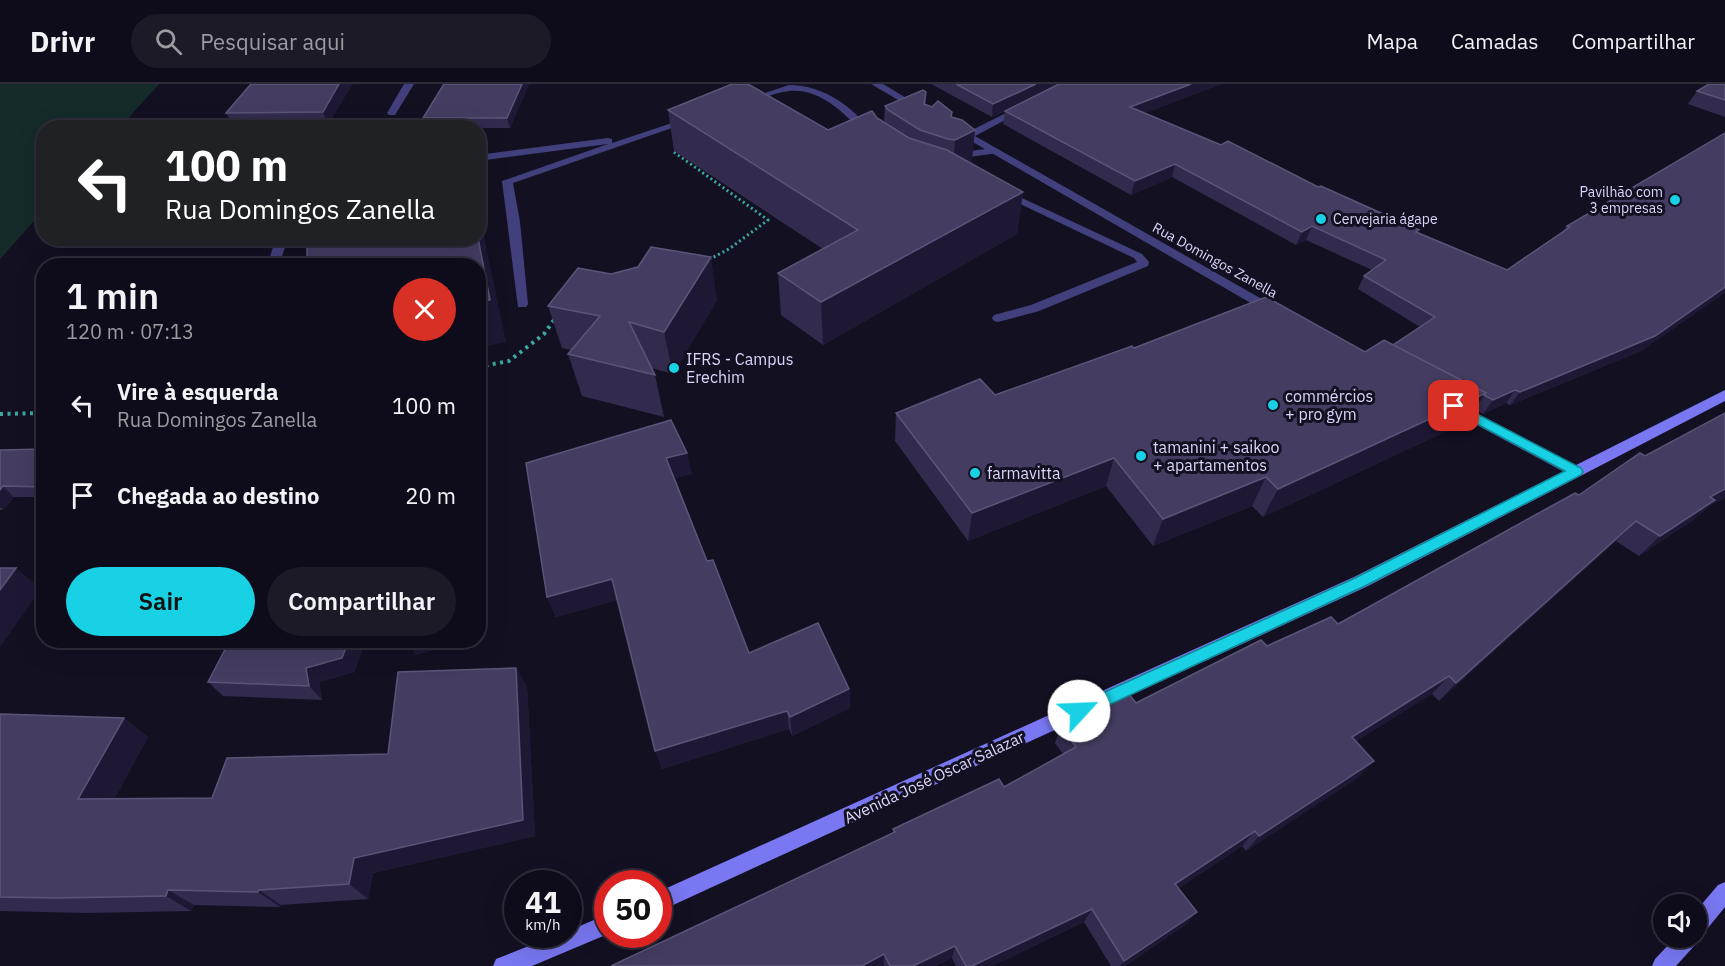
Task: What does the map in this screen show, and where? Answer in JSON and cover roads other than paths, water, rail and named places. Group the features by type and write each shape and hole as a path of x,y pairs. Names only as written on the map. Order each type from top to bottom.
{"main road":[{"name":"Avenida José Oscar Salazar","path":"672,896 1360,582 1725,395"},
{"path":"1707,914 1725,892"},
{"path":"503,966 594,930"}],"street":[{"path":"392,113 409,84"},
{"path":"876,84 926,112"},
{"path":"736,105 789,88 804,88 819,93 857,120 876,146"},
{"path":"967,136 1030,105"},
{"path":"522,304 514,222 507,181 705,115"},
{"name":"Rua Domingos Zanella","path":"946,124 1281,314"},
{"path":"486,157 645,135"},
{"path":"954,156 994,151"},
{"path":"993,190 1002,191 1068,222 1138,256 1143,262 1142,266 1035,308 998,318"},
{"path":"1439,399 1576,472"}],"place":[{"name":"Pavilhão com 3 empresas","path":"1675,200"},
{"name":"Cervejaria ágape","path":"1321,219"},
{"name":"IFRS - Campus Erechim","path":"674,368"},
{"name":"commércios + pro gym","path":"1273,405"},
{"name":"tamanini + saikoo + apartamentos","path":"1141,456"},
{"name":"farmavitta","path":"975,473"}]}
